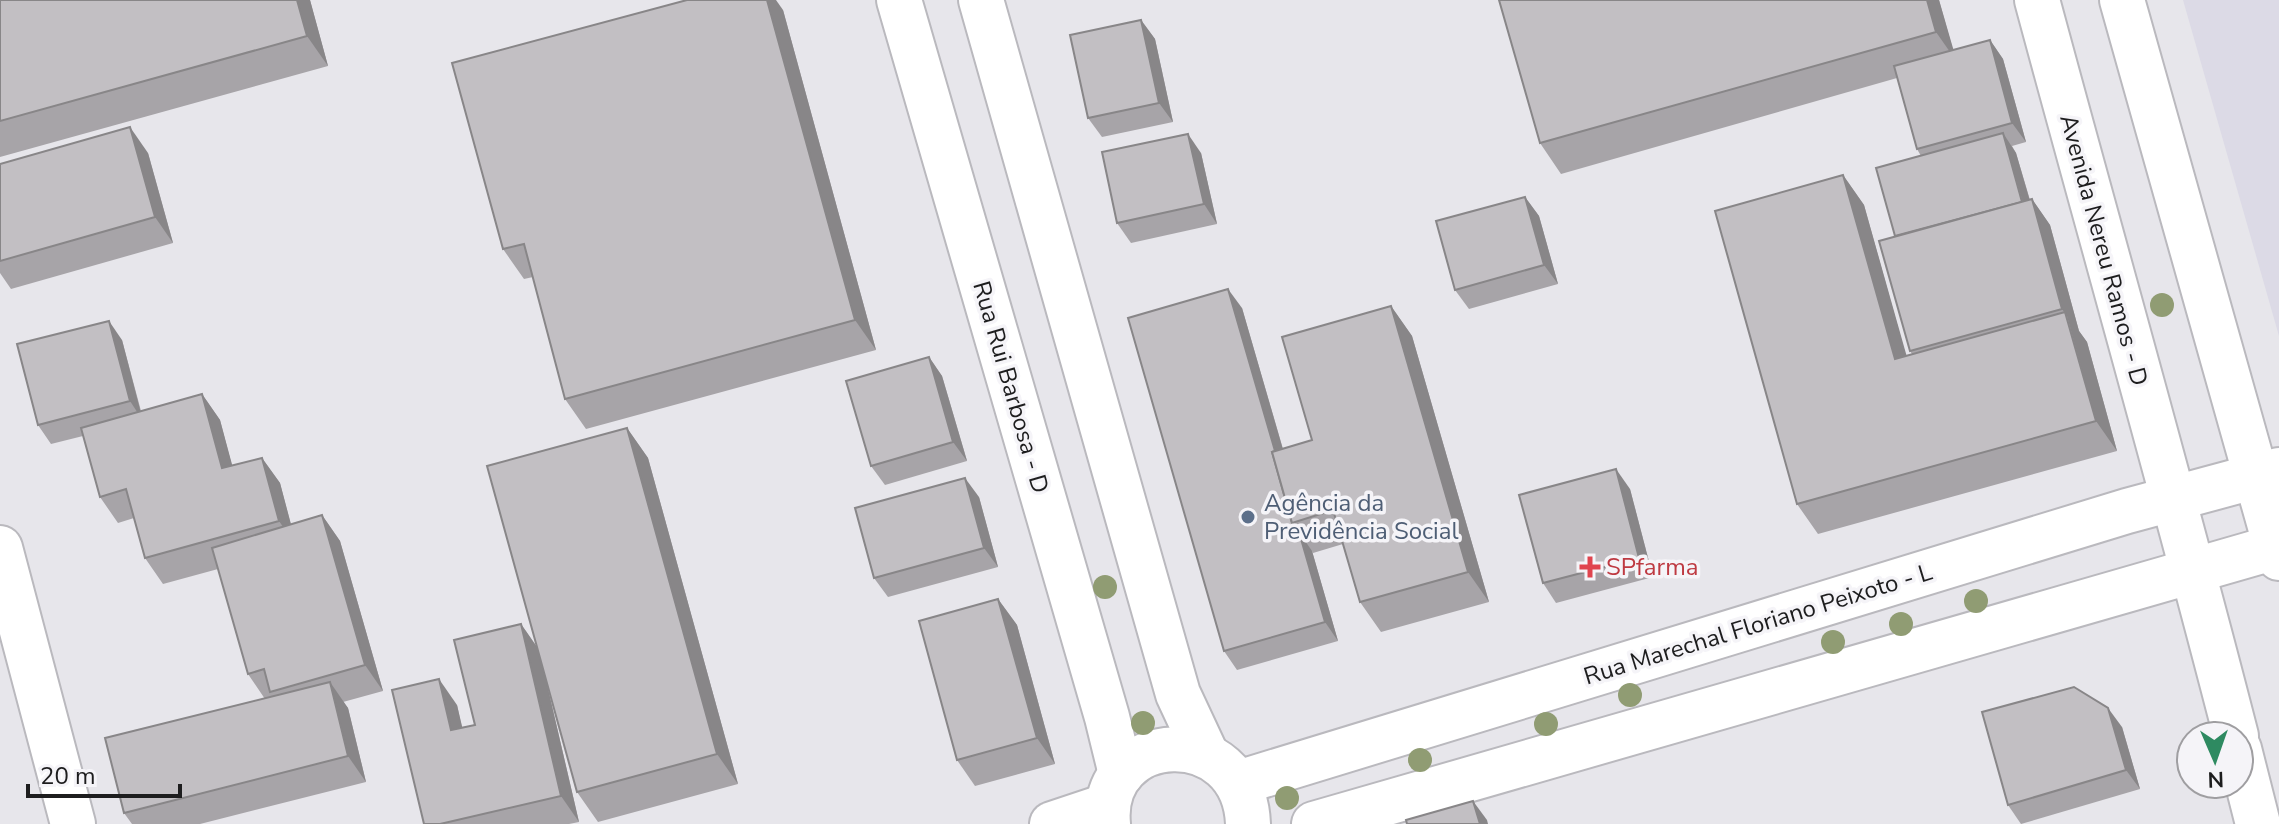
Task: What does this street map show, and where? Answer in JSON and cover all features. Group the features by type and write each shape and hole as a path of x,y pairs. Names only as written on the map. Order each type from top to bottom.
{"street":[{"name":"Rua Rui Barbosa - D","path":"899,0 1102,702 1111,801"},
{"path":"981,0 1178,694 1206,754 1243,803"},
{"name":"Avenida Nereu Ramos - D","path":"2037,0 2232,720"},
{"path":"1314,824 2194,571 2278,551 2268,473 2122,0"},
{"name":"Rua Marechal Floriano Peixoto - L","path":"1243,803 2174,498 2268,473"},
{"path":"0,548 73,824"},
{"path":"1052,824 1111,801 1138,759 1161,750 1184,748 1206,754"},
{"path":"2252,800 2258,824"}],"shaded area":[{"path":"2183,0 2279,0 2279,336"}],"building":[{"path":"0,0 297,0 307,36 0,121"},
{"path":"687,0 767,0 855,320 565,399 524,244 503,249 452,63"},
{"path":"1499,0 1927,0 1936,32 1540,143"},
{"path":"1141,20 1159,103 1088,118 1070,35"},
{"path":"1990,40 2012,123 1917,149 1894,66"},
{"path":"130,127 155,217 0,261 0,164"},
{"path":"2003,133 2022,202 1895,236 1876,168"},
{"path":"1188,134 1204,204 1117,223 1102,152"},
{"path":"1843,175 1895,359 2065,312 2096,421 1797,504 1715,211"},
{"path":"1525,197 1544,265 1455,290 1436,221"},
{"path":"2032,199 2062,309 1910,351 1879,241"},
{"name":"Agência da Previdência Social","path":"1228,289 1275,451 1272,452 1292,523 1299,532 1325,622 1224,651 1128,318"},
{"path":"1391,306 1468,572 1360,602 1333,510 1292,523 1272,452 1312,440 1282,337"},
{"path":"109,321 130,401 38,425 17,344"},
{"path":"929,357 953,442 871,466 846,381"},
{"path":"202,394 222,468 262,458 279,521 145,558 126,489 100,497 81,428"},
{"path":"627,428 717,754 577,792 487,466"},
{"path":"1616,469 1639,558 1543,583 1519,495"},
{"path":"965,478 984,548 874,578 855,508"},
{"path":"322,515 365,665 270,692 264,669 248,674 212,548"},
{"path":"998,599 1037,738 957,760 919,621"},
{"path":"521,624 561,796 440,824 424,824 392,690 439,679 451,730 475,725 454,640"},
{"path":"330,682 348,756 124,813 105,738"},
{"path":"2074,687 2108,708 2126,770 2008,805 1982,712"},
{"path":"1473,801 1480,824 1407,824 1406,820"}],"place":[{"name":"Agência da Previdência Social","path":"1248,517"},
{"name":"SPfarma","path":"1590,567"}]}
